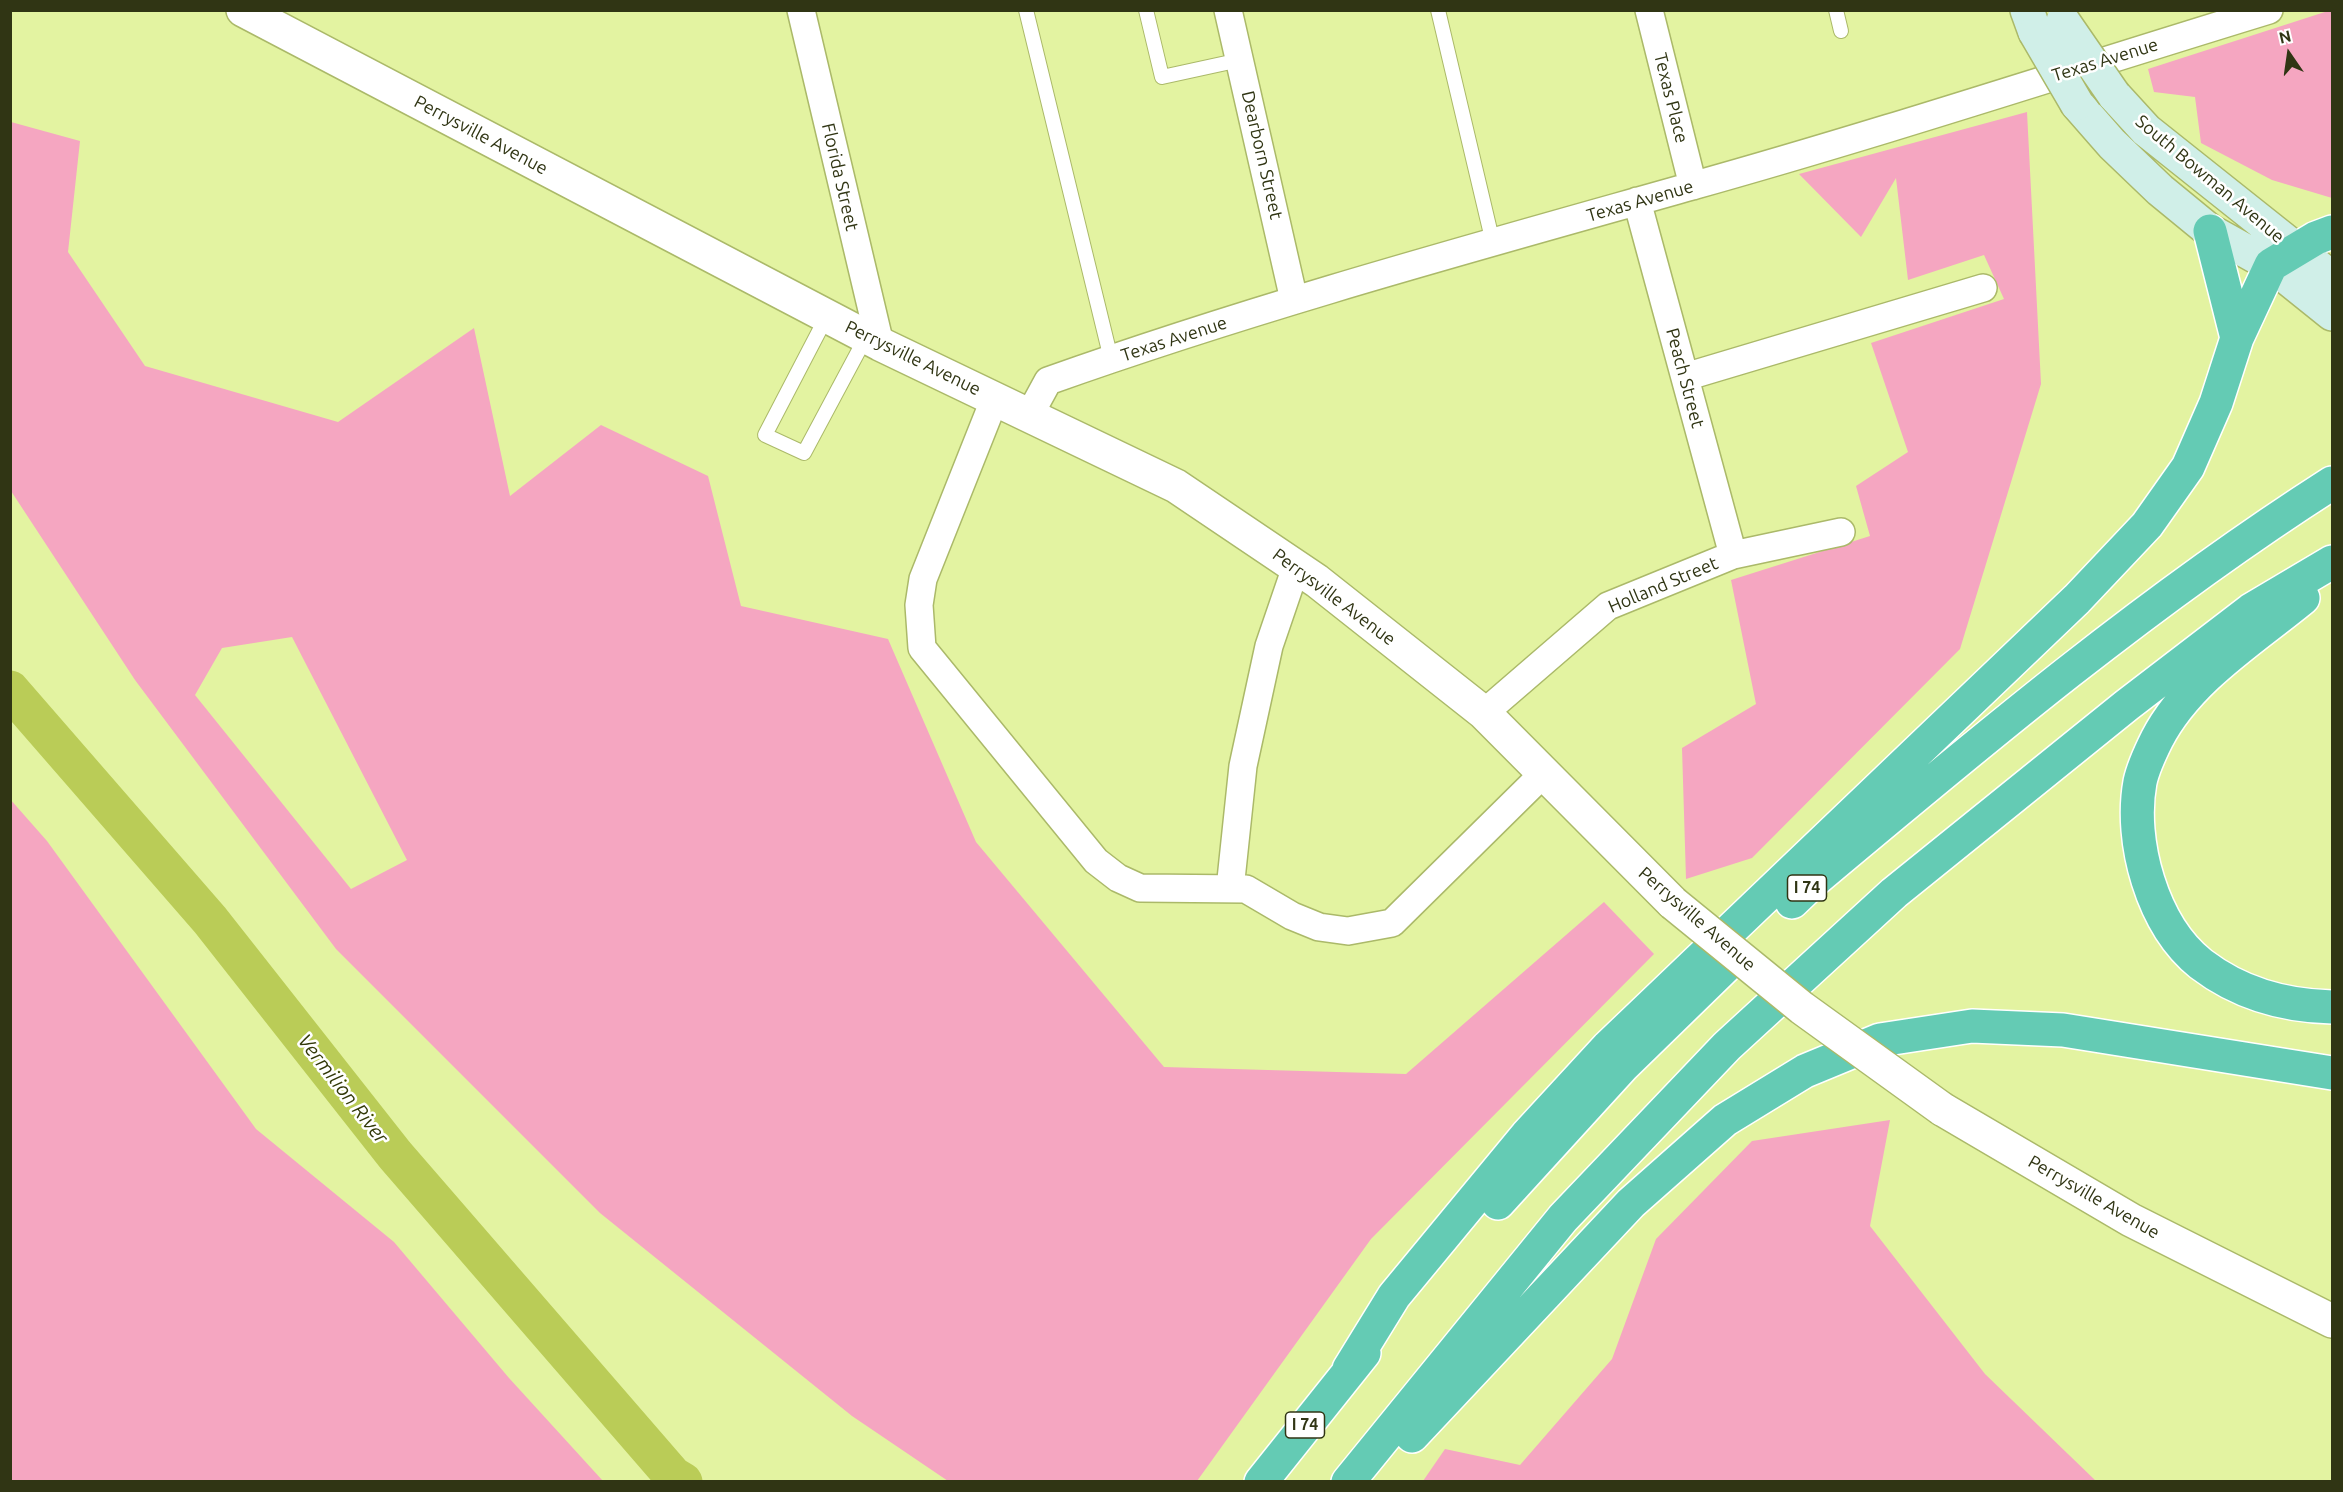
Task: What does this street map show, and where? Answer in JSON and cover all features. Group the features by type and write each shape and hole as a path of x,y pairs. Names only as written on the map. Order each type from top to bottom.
{"highway":[{"path":"2210,231 2236,338"},
{"path":"1349,1369 1394,1296 1527,1136 1608,1047 2077,599 2147,525 2188,467 2216,403 2236,338 2284,257 2332,232"},
{"name":"I 74","path":"1261,1482 1349,1369 1623,1066 1816,879 2012,715 2255,532 2332,483"},
{"path":"1366,1482 1429,1404 1563,1218 1726,1046 1894,893 2127,705 2251,610 2332,562"},
{"path":"2332,575 2189,692 2157,738 2140,781 2138,833 2147,883 2166,924 2199,963 2235,986 2281,1003 2332,1007"},
{"path":"1348,1482 1631,1203 1725,1120 1805,1071 1880,1040 1972,1026 2063,1030 2332,1073"}],"main road":[{"name":"South Bowman Avenue","path":"2046,19 2146,130 2284,257 2332,314"},
{"name":"South Bowman Avenue","path":"2046,19 2077,104 2112,144 2160,190 2210,231 2284,257 2332,278"}],"street":[{"name":"Perrysville Avenue","path":"243,10 873,340 1176,486 1296,567 1484,713 1673,903 1802,1008 1942,1109 2131,1220 2332,1321"},
{"name":"Florida Street","path":"801,10 873,340"},
{"name":"Dearborn Street","path":"1228,10 1294,300"},
{"name":"Texas Place","path":"1649,10 1693,186"},
{"name":"Texas Avenue","path":"1030,414 1048,381 1111,359 1294,300 1693,186 2268,10"},
{"name":"Peach Street","path":"1637,201 1733,555"},
{"path":"1685,377 1983,288"},
{"path":"995,398 923,579 919,605 922,648 1096,861 1118,878 1140,888 1246,889 1292,916 1319,927 1348,932 1392,923 1543,774"},
{"name":"Holland Street","path":"1484,713 1608,606 1733,555 1841,532"},
{"path":"1230,889 1244,766 1269,646 1296,567"}],"lane":[{"path":"1026,10 1111,359"},
{"path":"1146,10 1162,76 1240,60"},
{"path":"1438,10 1494,243"},
{"path":"1836,10 1841,31"},
{"path":"827,316 765,435 804,453 873,340"}],"shaded area":[{"path":"2332,11 2332,198 2272,180 2201,143 2195,97 2154,92 2148,69"},
{"path":"2027,112 2041,384 1960,649 1752,858 1686,879 1682,748 1756,704 1731,580 1870,536 1856,486 1908,452 1871,343 2004,299 1984,255 1908,280 1896,178 1861,237 1799,174"},
{"path":"11,122 80,141 68,252 145,366 338,422 474,328 510,496 601,425 708,476 741,606 888,639 976,842 1164,1067 1406,1074 1604,902 1654,954 1371,1239 1197,1481 948,1481 852,1416 600,1213 336,949 135,680 11,491","holes":["292,637 407,860 351,889 195,695 222,648"]},
{"path":"10,799 47,841 256,1129 394,1242 509,1378 603,1481 11,1481"},
{"path":"1890,1120 1870,1226 1985,1374 2096,1481 1423,1481 1445,1449 1520,1465 1612,1359 1656,1239 1752,1141"}],"waterway":[{"name":"Vermilion River","path":"10,690 210,920 395,1155 673,1476 683,1482"}]}
